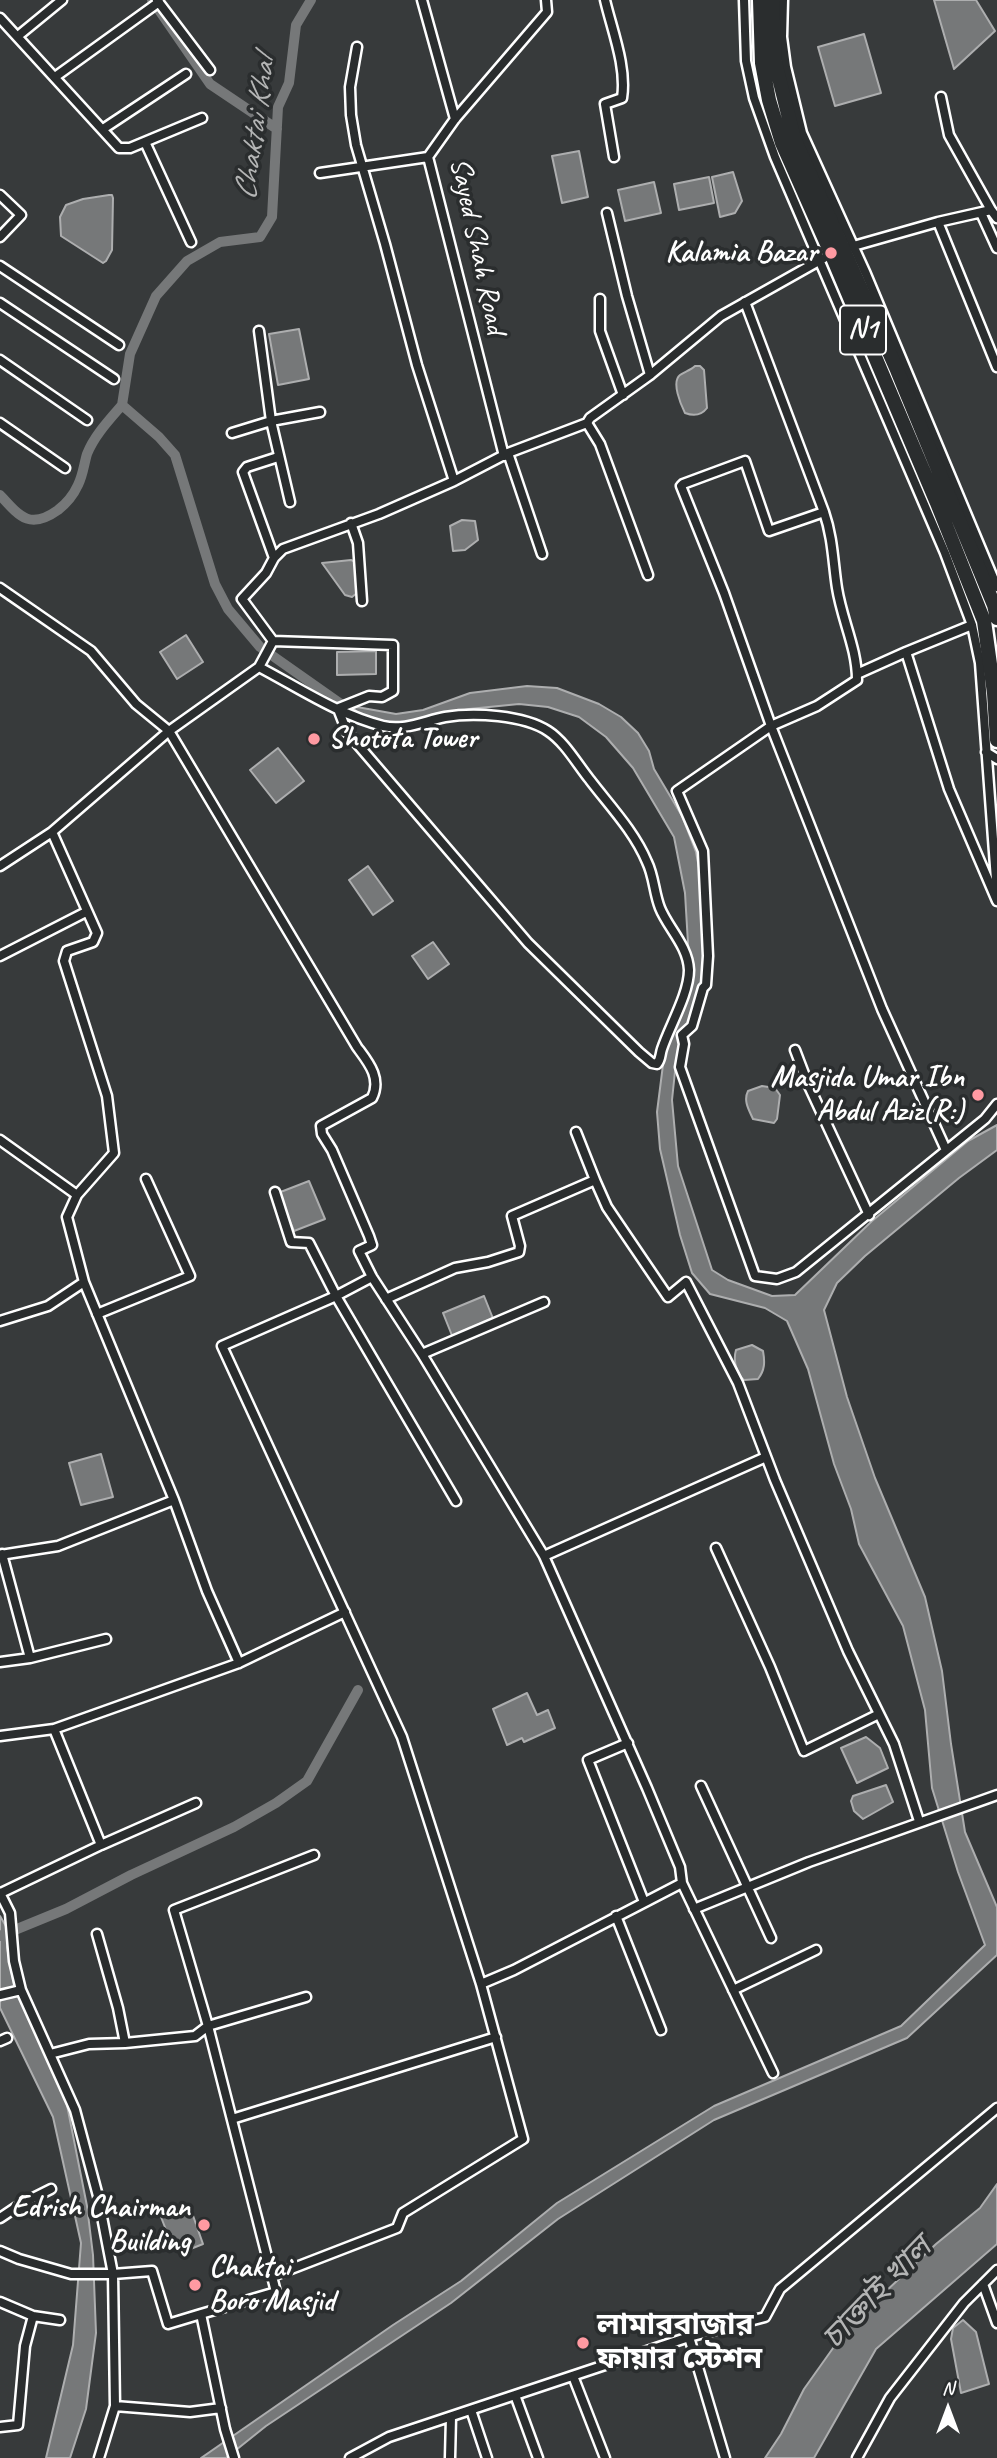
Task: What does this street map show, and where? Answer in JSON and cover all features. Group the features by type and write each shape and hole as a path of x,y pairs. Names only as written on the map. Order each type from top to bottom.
{"highway":[{"name":"N1","path":"760,0 762,63 769,100 782,143 831,253 984,621 989,708 997,740"},
{"name":"N1","path":"772,0 775,62 794,138 897,370 997,618"}],"street":[{"path":"18,36 62,0"},
{"name":"Sayed Shah Road","path":"542,554 506,455 428,157 455,119 547,12 546,0"},
{"path":"605,0 623,87 622,98 605,104 614,157"},
{"path":"744,0 746,61 754,98 775,157 823,258 972,625 989,708 986,752 997,893"},
{"path":"783,0 782,37 793,102 802,133 997,587"},
{"path":"55,77 158,1 210,69"},
{"path":"422,1 455,119"},
{"path":"0,18 119,148 145,142 202,118"},
{"path":"357,47 350,87 351,116 361,167 386,244 417,365 454,481"},
{"path":"103,129 186,74"},
{"path":"941,97 949,135 994,214"},
{"path":"145,142 191,242"},
{"path":"320,173 428,157"},
{"path":"0,195 21,215 0,237"},
{"path":"607,213 626,296 650,375"},
{"path":"852,247 938,222 981,213 994,214"},
{"path":"981,213 997,248"},
{"path":"938,222 997,368"},
{"path":"273,641 242,599 267,573 274,558 283,549 454,481 506,455 587,423 721,316 823,258"},
{"path":"0,266 119,345"},
{"path":"600,299 600,331 623,395"},
{"path":"745,302 831,533 837,590 857,662 857,680 817,706 771,726 677,791 704,851 708,956 706,985 702,988 692,1026 682,1035 684,1044 680,1067 755,1276 777,1279 796,1272 985,1119 997,1104"},
{"path":"0,303 114,379"},
{"path":"259,331 271,421 290,502"},
{"path":"0,360 87,420"},
{"path":"232,433 271,421 320,412"},
{"path":"0,423 65,468"},
{"path":"587,423 600,444 648,575"},
{"path":"274,558 243,472 247,467 278,457"},
{"path":"824,512 769,531 745,461 681,485 724,593 771,726 882,1009 946,1150"},
{"path":"351,523 358,543 362,601"},
{"path":"0,588 91,651 136,704 169,731 356,1046 373,1068 376,1091 372,1098 321,1126 322,1134 332,1150 372,1245 359,1251 372,1277 422,1354 544,1556 628,1743 680,1867 682,1883 773,2073"},
{"path":"857,674 972,625"},
{"path":"0,866 52,832 169,731 259,667 273,641"},
{"path":"273,641 393,645 393,691 382,697 369,696 338,709"},
{"path":"905,652 949,789 997,901"},
{"path":"259,667 338,709 384,726 405,728 446,717 503,716 548,731 563,745 636,841 648,863 660,908 684,952 689,970 657,1064 639,1052 528,943 347,733 338,709"},
{"path":"986,752 997,759"},
{"path":"52,832 97,933 93,942 67,951 64,961 107,1096 114,1153 77,1195 67,1217 84,1282 174,1500 207,1591 239,1663"},
{"path":"0,956 86,912"},
{"path":"795,1050 869,1215"},
{"path":"576,1132 607,1207 668,1297 687,1282 738,1383 766,1457 848,1651 894,1744 919,1821"},
{"path":"0,1140 77,1195"},
{"path":"97,1314 190,1276 146,1179"},
{"path":"386,1299 455,1268 488,1262 519,1252 520,1246 512,1216 595,1180"},
{"path":"275,1192 291,1242 309,1243 336,1296 456,1501"},
{"path":"273,2276 397,2228 403,2213 523,2139 481,1984 402,1737 222,1346 336,1296 372,1277"},
{"path":"0,1321 48,1306 84,1282"},
{"path":"422,1354 544,1302"},
{"path":"544,1556 766,1457"},
{"path":"30,1658 1,1555 58,1546 174,1500"},
{"path":"716,1548 770,1667 804,1751 879,1714"},
{"path":"0,1736 54,1729 239,1663 345,1612"},
{"path":"0,1662 30,1658 106,1639"},
{"path":"54,1729 101,1844"},
{"path":"628,1743 588,1760 644,1902"},
{"path":"701,1786 771,1938"},
{"path":"694,1909 809,1862 997,1795"},
{"path":"99,2458 115,2406 108,2274 98,2196 75,2110 21,1990 14,1961 10,1913 0,1893 101,1844 196,1803"},
{"path":"0,2251 71,2274 152,2271 168,2324 276,2292 208,2026 174,1910 314,1855"},
{"path":"481,1984 514,1970 682,1883"},
{"path":"616,1916 661,2030"},
{"path":"97,1934 125,2043"},
{"path":"733,1990 816,1950"},
{"path":"0,1995 21,1990"},
{"path":"50,2054 89,2044 195,2036 208,2026 306,1997"},
{"path":"232,2119 496,2037"},
{"path":"350,2458 389,2437 689,2337 765,2317 780,2289 997,2108"},
{"path":"0,2218 51,2189"},
{"path":"857,2458 890,2398 964,2303 997,2270"},
{"path":"983,2284 997,2323"},
{"path":"0,2302 33,2316 60,2320"},
{"path":"201,2314 225,2429 234,2456"},
{"path":"0,2427 18,2425 25,2346 33,2316"},
{"path":"689,2337 726,2458"},
{"path":"573,2376 606,2458"},
{"path":"515,2395 538,2458"},
{"path":"115,2406 190,2412 221,2408"},
{"path":"471,2410 487,2458"},
{"path":"450,2458 451,2417"}],"shaded area":[{"path":"934,0 976,0 995,31 954,69"},
{"path":"864,34 881,93 835,106 818,47"},
{"path":"579,151 588,197 562,203 552,156"},
{"path":"733,172 742,201 735,213 720,217 712,177"},
{"path":"709,177 714,203 679,210 674,184"},
{"path":"654,182 661,213 625,221 618,190"},
{"path":"112,195 112,250 103,263 61,236 60,217 66,205 83,199"},
{"path":"299,329 309,379 278,385 269,334"},
{"path":"695,366 704,370 707,408 694,415 685,413 676,383 680,375"},
{"path":"462,520 475,521 478,540 465,550 453,551 450,526"},
{"path":"351,560 356,562 358,590 352,597 345,595 322,563"},
{"path":"186,635 203,662 177,679 160,652"},
{"path":"376,651 376,674 337,675 337,652"},
{"path":"527,686 557,688 599,704 621,717 638,733 649,751 654,769 682,816 696,852 705,973 693,1020 681,1036 672,1100 678,1166 712,1270 728,1280 772,1296 795,1295 872,1221 968,1141 997,1125 997,1150 865,1256 837,1283 824,1310 847,1397 875,1478 925,1597 942,1671 965,1832 997,1907 997,1955 907,2038 714,2120 558,2219 451,2303 266,2426 226,2458 201,2458 461,2281 557,2203 714,2106 901,2026 985,1945 958,1872 932,1788 925,1710 903,1626 859,1544 851,1509 834,1464 808,1369 787,1321 765,1308 710,1294 692,1273 680,1235 660,1149 657,1112 665,1049 690,977 685,893 674,837 633,768 606,737 579,717 548,707 519,704 469,709 419,721 391,723 360,715 353,708 396,714 423,710 470,693"},
{"path":"278,748 304,781 276,803 250,770"},
{"path":"368,866 393,901 373,915 349,880"},
{"path":"433,942 449,964 428,979 412,956"},
{"path":"762,1086 775,1088 780,1095 774,1123 753,1119 747,1105 748,1091"},
{"path":"309,1181 325,1219 294,1231 278,1193"},
{"path":"484,1296 494,1321 453,1338 443,1313"},
{"path":"752,1345 763,1351 763,1369 758,1379 744,1380 736,1366 736,1350"},
{"path":"101,1454 113,1497 81,1505 69,1463"},
{"path":"527,1693 537,1715 548,1710 555,1728 524,1742 522,1738 507,1745 493,1709"},
{"path":"866,1737 880,1748 888,1768 857,1783 841,1748"},
{"path":"886,1785 893,1802 863,1819 854,1811 851,1801 853,1796"},
{"path":"0,1916 10,1933 7,1947 14,1986 66,2100 87,2206 93,2255 96,2333 86,2409 70,2458 46,2458 73,2345 81,2243 53,2117 0,2008"},
{"path":"997,2184 997,2244 876,2349 814,2458 765,2458 781,2434 804,2389 848,2327 936,2244 980,2208"},
{"path":"190,2207 203,2244 188,2250 173,2248 161,2217"},
{"path":"963,2320 976,2332 989,2384 961,2393 951,2339 953,2328"}],"waterway":[{"path":"152,0 210,84 277,129"},
{"name":"Chaktai Khal","path":"122,405 130,354 156,296 187,261 220,242 260,237 272,217 278,107 289,83 296,25 311,0"},
{"path":"122,405 159,437 175,455 215,584 228,609 260,647 341,704"},
{"path":"0,495 20,515 33,520 58,510 76,489 94,441 122,405"},
{"path":"0,1936 66,1909 234,1827 276,1803 307,1781 358,1690"}],"place":[{"name":"Kalamia Bazar","path":"831,253"},
{"name":"Shotota Tower","path":"314,739"},
{"name":"Masjida Umar Ibn Abdul Aziz(R:)","path":"978,1095"},
{"name":"Edrish Chairman Building","path":"204,2225"},
{"name":"Chaktai Boro Masjid","path":"195,2285"},
{"name":"লামারবাজার ফায়ার স্টেশন","path":"583,2343"}],"water label":[{"name":"চাক্তাই খাল","path":"878,2294"}]}
